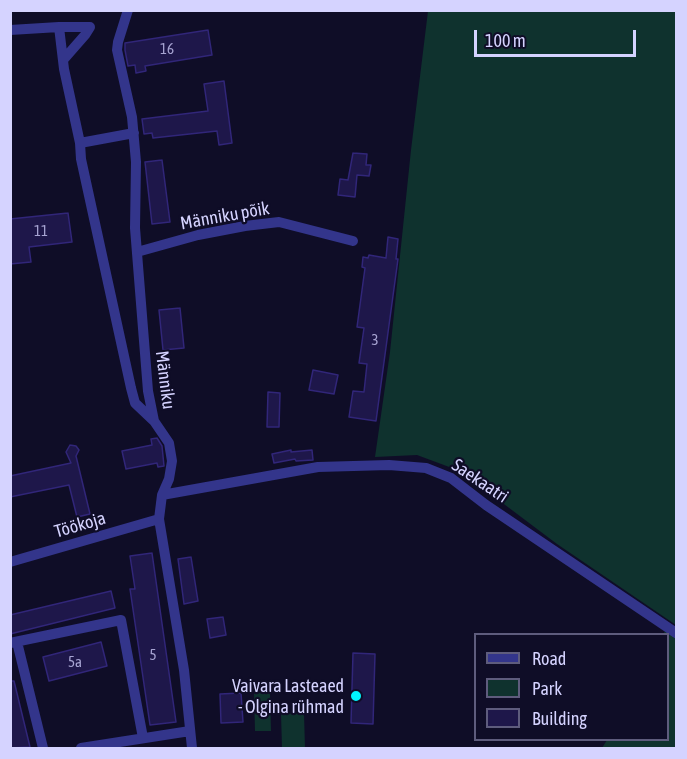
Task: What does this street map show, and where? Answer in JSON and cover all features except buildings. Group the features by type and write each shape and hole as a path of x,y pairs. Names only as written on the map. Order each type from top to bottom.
{"street":[{"name":"Männiku","path":"128,10 117,50 119,67 130,104 134,133 135,228 146,380 154,421 169,443 172,461 169,479 162,495 159,519 184,670 192,748"},
{"path":"60,27 66,79 80,143 81,159 131,388 135,403 154,421"},
{"path":"10,30 90,27 64,59"},
{"path":"80,143 134,133"},
{"name":"Männiku põik","path":"137,252 198,235 279,222 353,241"},
{"name":"Saekaatri","path":"162,495 318,467 389,465 426,468 451,477 486,505 676,633"},
{"name":"Töökoja","path":"10,562 159,519"},
{"path":"43,748 14,642 121,620 142,738"},
{"path":"81,748 190,731"}],"green space":[{"path":"428,11 676,11 676,625 557,544 460,471 417,455 375,457 390,352"},
{"path":"666,630 676,638 676,748 602,748 606,741 669,741 669,633 664,633"},
{"path":"254,693 270,693 271,731 255,731"},
{"path":"304,713 305,748 282,748 281,714"}],"place":[{"name":"Vaivara Lasteaed - Olgina rühmad","path":"356,696"}]}
